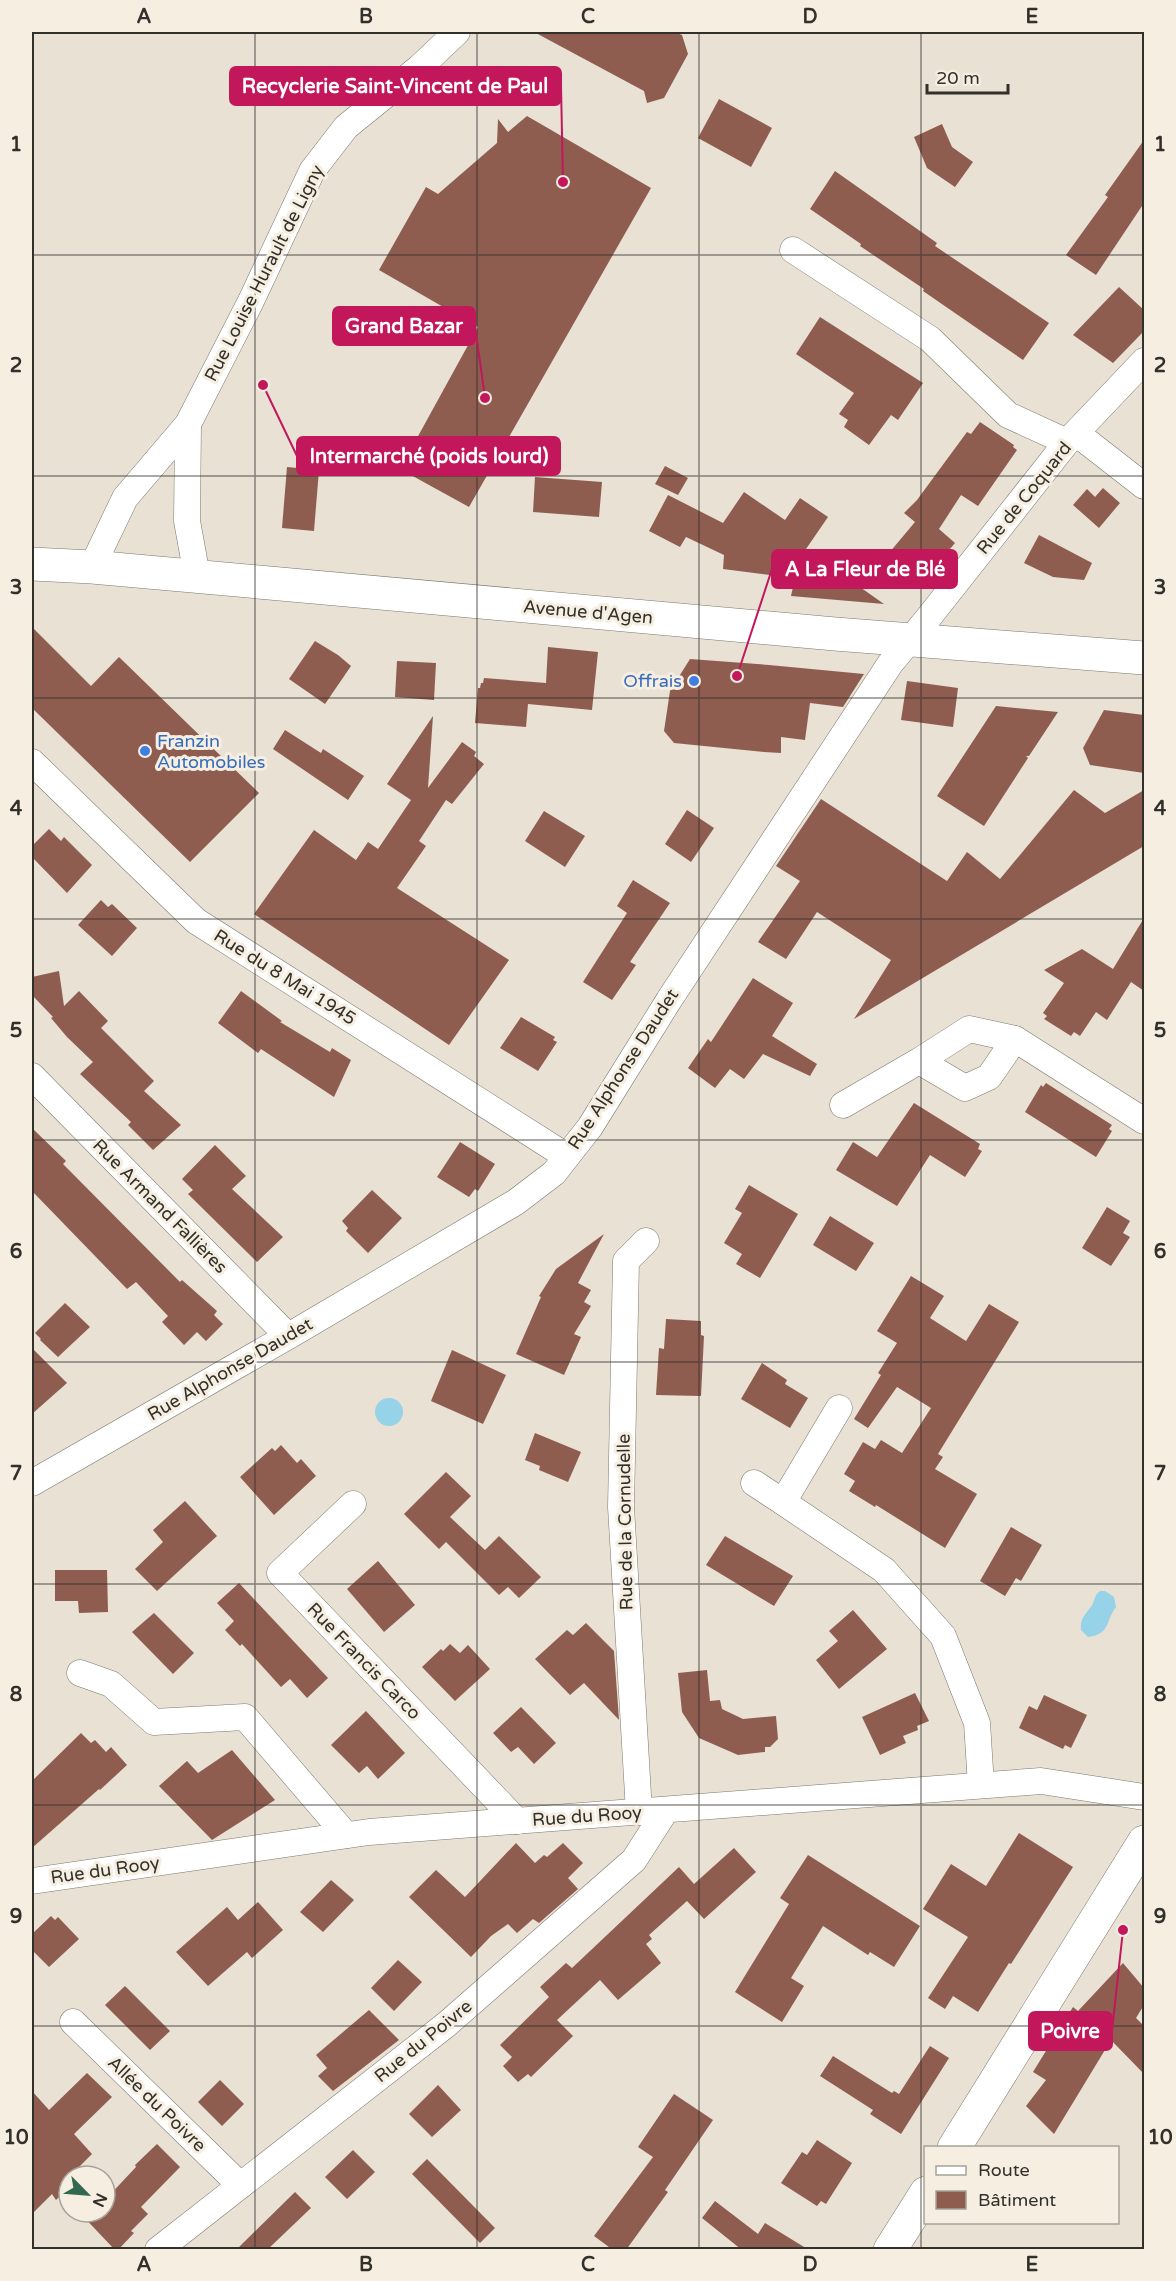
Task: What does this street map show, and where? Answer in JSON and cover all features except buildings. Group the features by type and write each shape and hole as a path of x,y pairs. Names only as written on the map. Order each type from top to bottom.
{"main road":[{"name":"Avenue d'Agen","path":"32,564 92,567 910,640 1144,658"},
{"path":"955,2146 1144,1842"},
{"path":"890,2250 924,2196"}],"street":[{"name":"Rue Louise Hurault de Ligny","path":"92,567 125,498 188,424 251,301 312,171 346,127 420,67 456,32"},
{"path":"793,250 930,339 1008,416 1071,437 1144,486"},
{"name":"Rue de Coquard","path":"910,640 1071,437 1144,361"},
{"name":"Rue Louise Hurault de Ligny","path":"188,424 188,521 197,576"},
{"name":"Rue Alphonse Daudet","path":"32,1483 516,1202 554,1173 590,1127 669,1000 884,672 910,640"},
{"name":"Rue du 8 Mai 1945","path":"32,762 196,921 567,1156"},
{"path":"843,1105 969,1029 1015,1039 1144,1121"},
{"path":"919,1061 965,1088 989,1077 1015,1039"},
{"name":"Rue Armand Fallières","path":"32,1076 288,1336"},
{"name":"Rue de la Cornudelle","path":"639,1812 621,1507 626,1261 646,1241"},
{"path":"783,1502 838,1408"},
{"path":"754,1482 884,1570 943,1636 977,1723 981,1785"},
{"name":"Rue Francis Carco","path":"353,1504 280,1573 517,1821"},
{"path":"80,1673 111,1684 154,1722 245,1717 346,1835"},
{"name":"Rue du Rooy","path":"32,1881 346,1835 981,1785 1041,1781 1144,1797"},
{"name":"Rue du Poivre","path":"158,2250 447,2024 634,1860 666,1810"},
{"name":"Allée du Poivre","path":"73,2022 240,2185"}],"water":[{"path":"389,1398 399,1402 403,1412 399,1422 389,1426 379,1422 375,1412 379,1402"},
{"path":"1100,1591 1105,1591 1114,1597 1116,1607 1104,1630 1088,1637 1081,1630 1082,1620"}],"place":[{"name":"Recyclerie Saint-Vincent de Paul","path":"563,182"},
{"name":"Intermarché (poids lourd)","path":"263,385"},
{"name":"Grand Bazar","path":"485,398"},
{"name":"A La Fleur de Blé","path":"737,676"},
{"name":"Offrais","path":"694,681"},
{"name":"Franzin Automobiles","path":"145,751"},
{"name":"Poivre","path":"1123,1930"}]}
